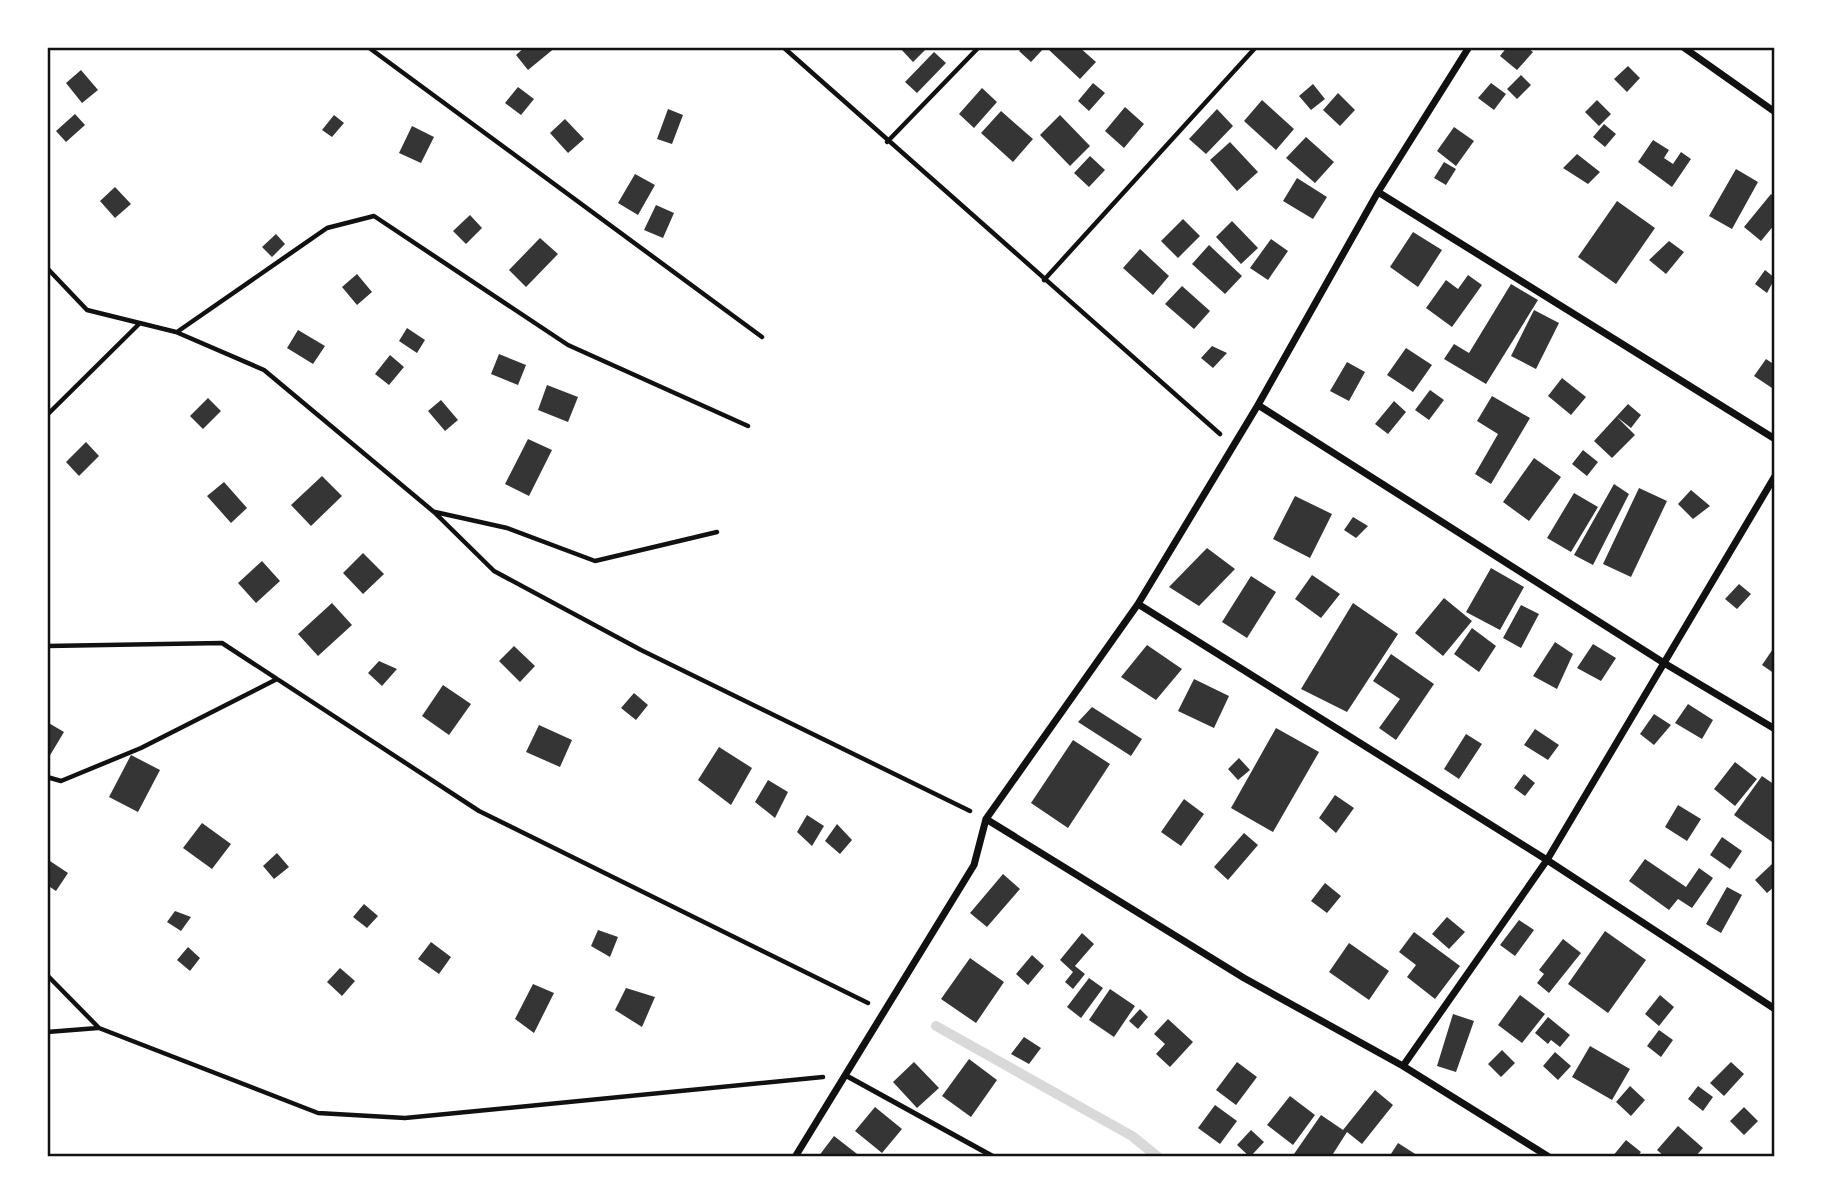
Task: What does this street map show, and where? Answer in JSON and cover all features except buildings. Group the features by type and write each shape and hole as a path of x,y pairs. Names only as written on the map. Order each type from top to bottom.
{"street":[{"path":"795,1157 974,865 986,819 1138,604 1258,405 1378,192 1469,47"},
{"path":"1683,47 1775,112"},
{"path":"1378,192 1775,439"},
{"path":"1258,405 1664,663 1775,729"},
{"path":"1403,1066 1547,860 1775,476"},
{"path":"1138,604 1547,860 1775,1009"},
{"path":"986,819 1244,978 1403,1066 1549,1157"}],"lane":[{"path":"845,1075 994,1157"}],"path":[{"path":"368,47 762,337"},
{"path":"783,47 887,142 1233,445"},
{"path":"887,142 979,47"},
{"path":"1044,280 1256,47"},
{"path":"176,332 327,228 374,216 568,345 748,426"},
{"path":"47,268 87,310 176,332 264,370 434,512 494,571 641,650 986,819"},
{"path":"47,415 140,323"},
{"path":"434,512 507,528 595,561 717,532"},
{"path":"47,646 222,643 479,811 884,1011"},
{"path":"47,777 61,781 141,748 277,679"},
{"path":"47,975 99,1028 318,1113 405,1118 670,1089 845,1075"},
{"path":"47,1032 99,1028"}],"waterway":[{"path":"936,1026 1132,1136 1158,1157"}]}
